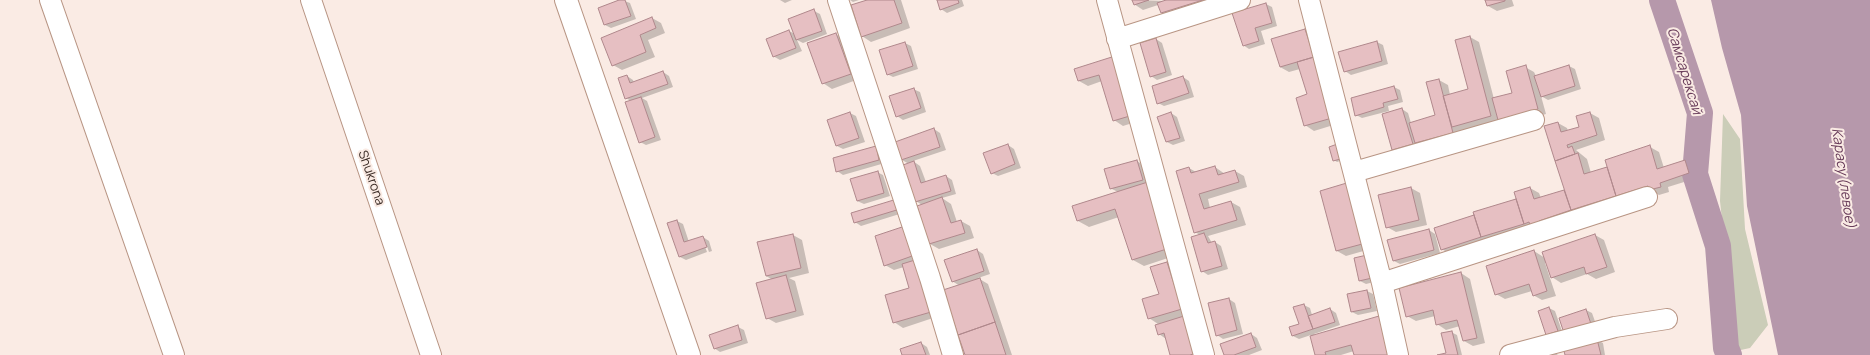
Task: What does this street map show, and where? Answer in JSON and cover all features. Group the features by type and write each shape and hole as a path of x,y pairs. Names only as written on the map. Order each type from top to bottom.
{"main road":[{"path":"566,0 689,355"}],"street":[{"path":"50,0 174,355"},
{"name":"Shukrona","path":"311,0 432,355"},
{"path":"838,0 930,278 953,355"},
{"path":"1107,0 1204,355"},
{"path":"1118,39 1240,0"},
{"path":"1309,0 1382,283 1398,355"},
{"path":"1354,172 1534,120"},
{"path":"1382,283 1647,197"},
{"path":"1510,355 1615,327 1667,319"}],"green space":[{"path":"1723,114 1740,139 1745,229 1768,325 1750,348 1736,351 1720,201"}],"water":[{"name":"Карасу (левое)","path":"1711,0 1870,0 1870,355 1778,355 1747,206 1741,115 1722,48"}],"building":[{"path":"619,0 625,0 631,16 604,25 598,8"},
{"path":"867,0 894,0 902,23 861,37 851,5"},
{"path":"937,0 958,0 959,3 940,10"},
{"path":"1132,0 1149,0 1134,5"},
{"path":"1166,0 1203,0 1161,13 1157,3"},
{"path":"1485,0 1505,0 1505,1 1487,6"},
{"path":"1266,3 1272,23 1255,28 1259,41 1243,46 1232,13"},
{"path":"814,9 822,31 796,40 788,19"},
{"path":"652,17 656,28 640,35 646,52 612,66 601,38"},
{"path":"1305,29 1314,57 1280,67 1271,39"},
{"path":"789,30 796,48 773,57 766,39"},
{"path":"836,33 851,74 822,84 807,43"},
{"path":"1470,36 1491,116 1452,127 1443,96 1468,89 1455,40"},
{"path":"1156,38 1166,72 1150,77 1140,43"},
{"path":"1377,41 1382,61 1344,72 1338,52"},
{"path":"905,42 913,66 887,75 879,50"},
{"path":"1115,56 1133,115 1113,121 1099,75 1078,81 1074,69"},
{"path":"1314,57 1332,118 1304,126 1296,98 1307,94 1297,62"},
{"path":"1526,65 1538,109 1498,120 1492,98 1512,93 1506,71"},
{"path":"1569,65 1575,86 1541,97 1534,76"},
{"path":"663,71 668,84 625,99 618,78 627,75 630,83"},
{"path":"1183,76 1189,93 1157,104 1152,86"},
{"path":"1439,79 1453,133 1415,143 1409,123 1435,115 1426,82"},
{"path":"1394,86 1398,99 1383,103 1384,107 1355,116 1351,98"},
{"path":"914,88 921,108 896,117 889,96"},
{"path":"641,97 655,137 639,143 625,102"},
{"path":"1402,108 1413,144 1392,150 1382,114"},
{"path":"850,112 859,138 836,146 827,120"},
{"path":"1171,112 1180,138 1166,142 1157,117"},
{"path":"1590,112 1597,135 1567,145 1568,148 1572,146 1575,154 1555,161 1544,126 1558,122 1561,132 1579,127 1576,116"},
{"path":"934,128 940,147 901,160 895,142"},
{"path":"1340,143 1344,158 1333,161 1329,147"},
{"path":"1008,144 1015,164 991,174 983,153"},
{"path":"1650,145 1657,169 1685,160 1689,173 1660,183 1661,187 1649,190 1648,186 1616,196 1605,160"},
{"path":"876,146 879,160 836,172 833,158"},
{"path":"1578,153 1584,174 1607,167 1616,196 1571,210 1555,161"},
{"path":"1137,160 1143,180 1110,189 1104,169"},
{"path":"914,161 921,183 946,175 951,191 915,202 903,165"},
{"path":"1215,166 1218,175 1235,170 1239,182 1199,194 1204,209 1231,201 1237,220 1194,233 1176,171 1189,167 1191,173"},
{"path":"878,171 884,193 857,201 850,179"},
{"path":"1151,181 1173,247 1132,260 1115,209 1077,221 1072,206"},
{"path":"1350,182 1366,243 1336,251 1320,191"},
{"path":"1411,187 1419,220 1386,228 1378,195"},
{"path":"1530,187 1534,199 1564,190 1571,210 1539,221 1540,225 1531,227 1529,222 1524,224 1514,192"},
{"path":"942,197 951,223 961,220 965,233 929,244 917,206"},
{"path":"897,199 900,209 854,223 851,213"},
{"path":"1516,199 1524,224 1481,237 1473,212"},
{"path":"1474,215 1481,237 1441,250 1434,228"},
{"path":"677,220 684,242 703,236 707,247 679,257 667,223"},
{"path":"905,226 915,255 884,266 875,236"},
{"path":"1429,229 1434,250 1393,261 1387,240"},
{"path":"1204,233 1208,243 1215,241 1222,266 1201,272 1191,237"},
{"path":"793,234 801,268 766,276 757,242"},
{"path":"1595,234 1607,267 1586,274 1584,267 1551,278 1542,252"},
{"path":"977,249 984,271 952,282 944,260"},
{"path":"1534,250 1547,291 1533,296 1529,284 1495,295 1486,266"},
{"path":"1367,255 1372,278 1359,281 1354,258"},
{"path":"915,260 931,312 893,323 885,295 909,288 902,264"},
{"path":"1167,262 1182,309 1148,319 1142,299 1159,294 1150,267"},
{"path":"1461,272 1477,338 1463,341 1457,320 1436,325 1433,310 1406,317 1399,288"},
{"path":"786,275 796,311 766,319 756,283"},
{"path":"980,278 995,322 958,335 943,290"},
{"path":"1367,290 1371,308 1351,312 1347,294"},
{"path":"1229,298 1237,330 1216,336 1208,303"},
{"path":"1304,304 1313,329 1292,336 1289,327 1299,324 1293,307"},
{"path":"1549,307 1558,331 1546,335 1538,311"},
{"path":"1330,308 1335,322 1313,329 1308,316"},
{"path":"1586,309 1591,324 1564,333 1559,318"},
{"path":"1184,316 1199,352 1190,355 1170,355 1164,333 1158,335 1155,325"},
{"path":"1379,316 1390,355 1354,355 1351,345 1325,352 1326,355 1315,355 1310,336"},
{"path":"995,322 1006,355 965,355 958,335"},
{"path":"738,325 742,340 714,349 709,335"},
{"path":"1452,331 1458,355 1437,355 1446,353 1441,333"},
{"path":"1251,333 1256,347 1234,355 1224,355 1220,344"},
{"path":"1597,339 1601,355 1565,355 1563,347"},
{"path":"921,342 926,355 902,355 900,349"}],"waterway":[{"name":"Самсарексай","path":"1662,0 1700,113 1695,174 1718,246 1726,348 1729,355"}]}
